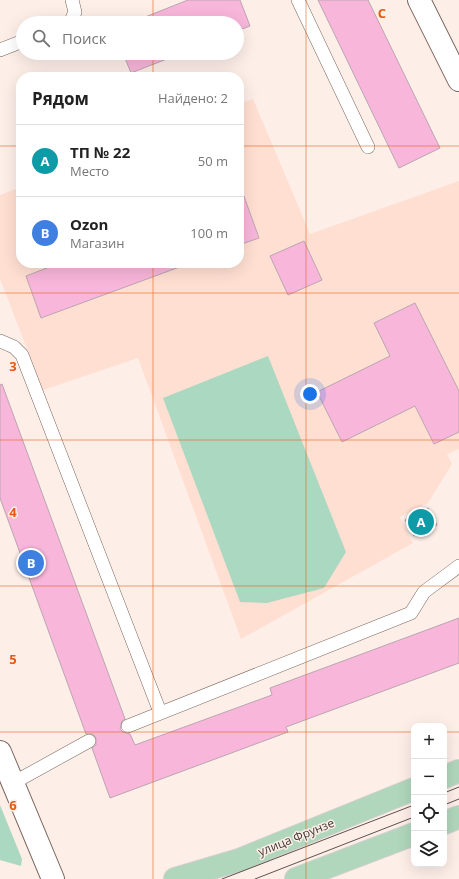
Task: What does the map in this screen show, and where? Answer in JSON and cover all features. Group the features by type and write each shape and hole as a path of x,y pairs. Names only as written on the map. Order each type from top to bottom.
{"main road":[{"path":"447,776 459,771"},
{"name":"улица Фрунзе","path":"176,879 239,860 411,790"},
{"path":"447,822 459,817"},
{"path":"296,879 411,835"}],"street":[{"path":"419,0 459,80"},
{"path":"0,752 53,879"}],"lane":[{"path":"72,0 75,12 73,16"},
{"path":"298,0 368,147"},
{"path":"0,50 16,44"},
{"path":"0,341 14,347 22,355 160,712"},
{"path":"128,726 411,613 424,592 459,566"},
{"path":"13,783 89,741"}],"shaded area":[{"path":"253,99 310,234 459,181 459,449 447,454 452,464 428,503 400,517 413,543 241,639 138,358 43,390 0,279 0,195 16,189 16,268 244,268 244,102"}],"green space":[{"path":"268,356 346,552 324,588 267,603 240,602 163,398"},
{"path":"0,805 22,859 21,866 0,860"}],"building":[{"path":"188,0 240,0 250,26 244,28 244,16 148,16"},
{"path":"318,0 368,0 440,148 399,168"},
{"path":"126,60 164,60 134,72 131,72"},
{"path":"244,196 259,238 244,243"},
{"path":"304,241 322,280 288,295 270,256"},
{"path":"47,268 177,268 41,318 26,276"},
{"path":"415,303 459,391 459,432 434,444 415,406 342,442 317,392 390,356 374,323"},
{"path":"2,384 125,719 122,721 120,729 123,732 130,734 135,745 272,695 270,688 459,618 459,663 286,727 288,732 110,798 92,748 96,745 96,738 93,734 86,734 0,498 0,385"},
{"path":"428,508 437,525 414,536 405,520"}],"tram line":[{"path":"447,792 459,787"},
{"path":"447,804 459,799"},
{"path":"222,879 411,806"},
{"path":"255,879 411,818"}],"place":[{"name":"ТП № 22","path":"421,522"},
{"name":"Ozon","path":"31,563"}]}
